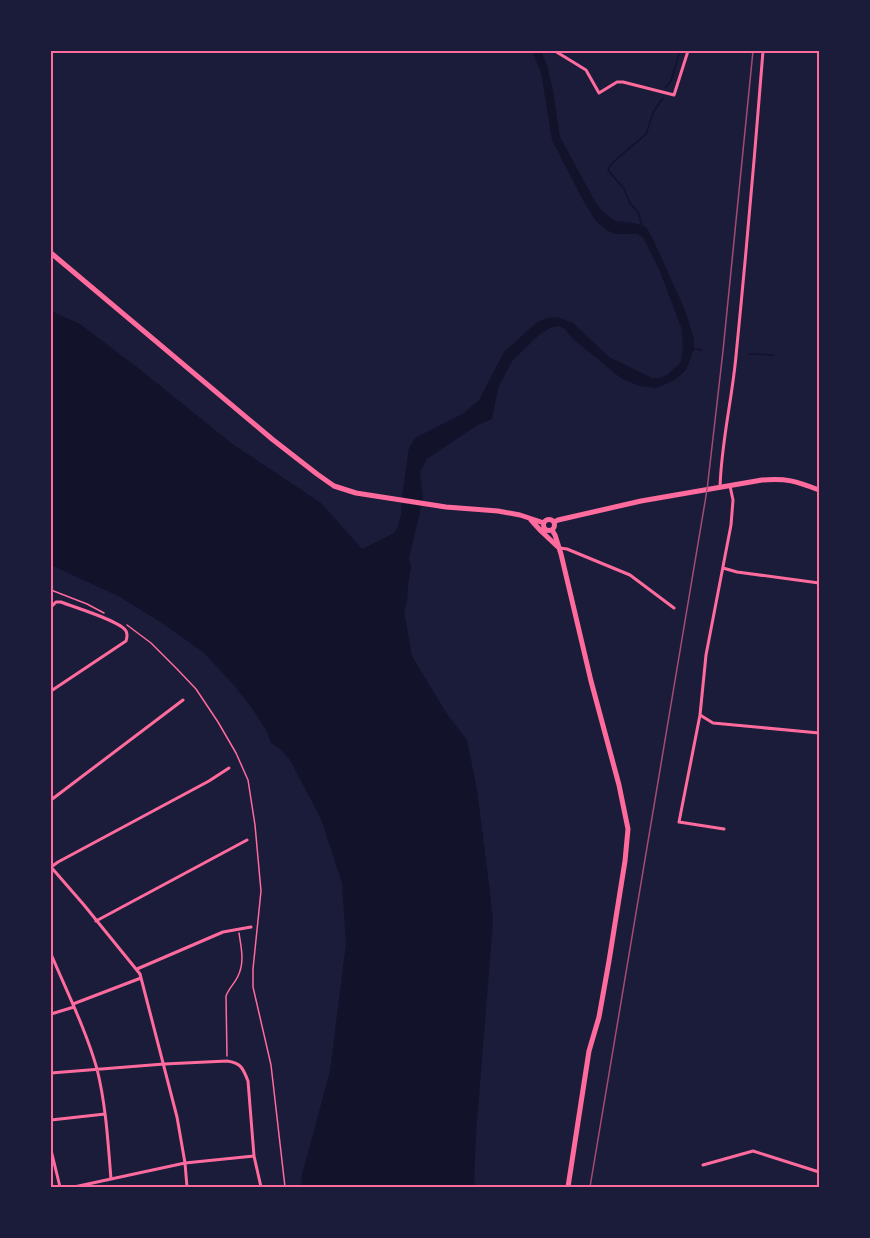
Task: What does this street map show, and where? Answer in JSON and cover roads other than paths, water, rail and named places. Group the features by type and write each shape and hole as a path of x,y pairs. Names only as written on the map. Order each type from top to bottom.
{"main road":[{"path":"51,252 239,412 316,474 345,490 428,505 498,511 544,523 548,520 554,522 641,501 762,480 795,481 819,490"},
{"path":"530,518 560,548"},
{"path":"552,530 554,522"},
{"path":"544,523 546,529 552,530 560,548 628,830 609,961 599,1017 589,1052 568,1187"}],"street":[{"path":"555,51 585,70 598,93 620,82 632,83 674,95 688,51"},
{"path":"720,488 743,293 763,51"},
{"path":"724,829 680,822 700,715 706,654 733,510 734,500 730,486"},
{"path":"560,548 630,575 674,608"},
{"path":"723,568 819,583"},
{"path":"51,607 56,602 61,602 113,621 123,627 127,633 126,641 51,691"},
{"path":"51,800 183,700"},
{"path":"700,715 713,723 819,733"},
{"path":"187,1187 177,1117 141,978 51,867 229,768"},
{"path":"96,921 247,840"},
{"path":"136,969 223,932 251,927"},
{"path":"51,954 74,1005 97,1070 105,1114 111,1179"},
{"path":"51,1014 141,978"},
{"path":"51,1073 164,1064 236,1062 244,1071 248,1081 254,1156 261,1187"},
{"path":"51,1120 105,1114"},
{"path":"51,1150 53,1169 60,1187"},
{"path":"703,1166 753,1151 819,1172"},
{"path":"74,1187 185,1163 254,1156"}],"waterway":[{"path":"666,87 671,81 680,51"},
{"path":"642,225 638,212 630,203 624,189 608,170 611,164 646,134 654,111 663,98"},
{"path":"693,349 702,350"},
{"path":"749,354 774,355"}],"railway":[{"path":"590,1187 707,490 753,51"}]}
